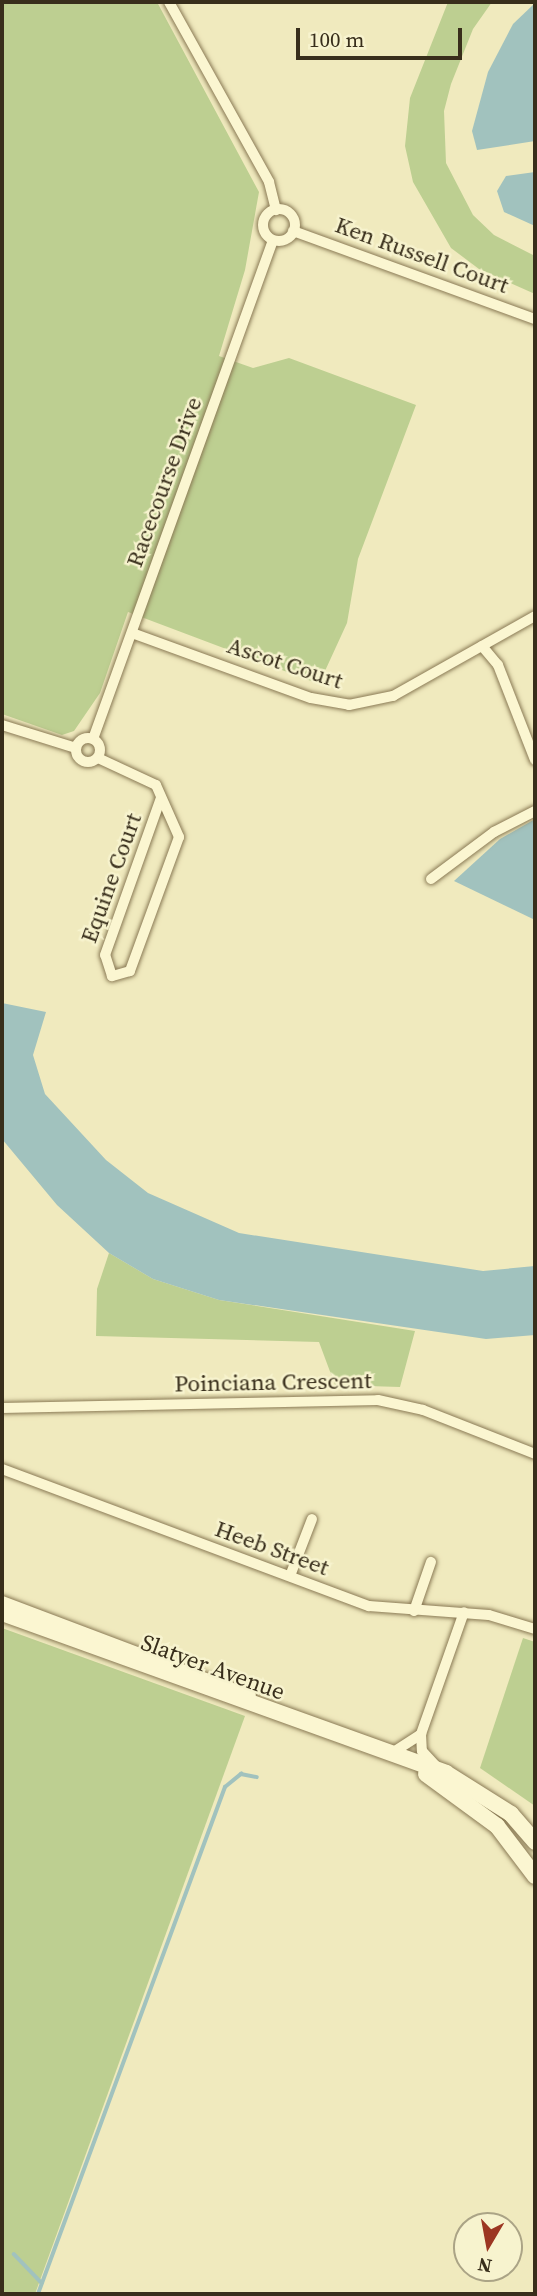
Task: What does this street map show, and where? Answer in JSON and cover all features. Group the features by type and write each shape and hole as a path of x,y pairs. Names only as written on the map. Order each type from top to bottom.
{"main road":[{"name":"Slatyer Avenue","path":"2,1613 384,1755 446,1773 501,1806 535,1842"},
{"name":"Slatyer Avenue","path":"409,1764 456,1791 497,1826 535,1876"}],"street":[{"name":"Racecourse Drive","path":"169,2 269,182 276,209"},
{"name":"Racecourse Drive","path":"276,209 291,215 293,231"},
{"name":"Racecourse Drive","path":"93,739 274,240 263,223 276,209"},
{"path":"274,240 293,231"},
{"name":"Ken Russell Court","path":"293,231 535,319"},
{"name":"Ascot Court","path":"132,633 311,698 349,705 393,696 535,616"},
{"path":"482,646 498,665 535,760"},
{"path":"2,725 76,748 93,739 100,746 98,758"},
{"name":"Equine Court","path":"76,748 83,761 98,758 156,785 178,837 130,971 112,976 105,956 161,798"},
{"path":"431,879 494,832 535,811"},
{"name":"Poinciana Crescent","path":"2,1408 378,1400 423,1410 535,1454"},
{"name":"Heeb Street","path":"2,1469 369,1606 414,1611 464,1612 535,1629"},
{"path":"290,1576 312,1519"},
{"path":"414,1611 431,1562"},
{"path":"2,1601 337,1725 343,1740"},
{"path":"384,1755 411,1746 421,1734 464,1612"},
{"path":"421,1734 422,1751 446,1773"}],"green space":[{"path":"2,2 157,2 259,192 245,270 219,356 253,368 289,358 416,405 358,559 347,623 319,684 128,612 100,693 74,731 62,735 2,714"},
{"path":"448,2 492,2 473,29 451,84 444,111 446,163 473,215 494,235 535,256 535,294 479,269 451,248 413,182 405,146 410,98"},
{"path":"109,1253 153,1279 219,1300 415,1331 400,1387 335,1385 319,1342 96,1336 97,1289"},
{"path":"2,1628 245,1716 35,2294 2,2294"},
{"path":"523,1638 535,1642 535,1806 480,1768"}],"water":[{"path":"535,3 535,141 477,150 472,131 488,72 513,24"},
{"path":"535,172 535,226 504,212 497,191 506,176"},
{"path":"535,819 535,920 454,881 500,839"},
{"path":"2,1003 46,1012 33,1055 45,1094 106,1160 148,1193 239,1233 483,1271 535,1266 535,1335 486,1339 219,1300 153,1279 109,1253 57,1205 2,1139"}],"waterway":[{"path":"38,2294 225,1787 241,1774 257,1777"},
{"path":"14,2254 42,2283"}]}
